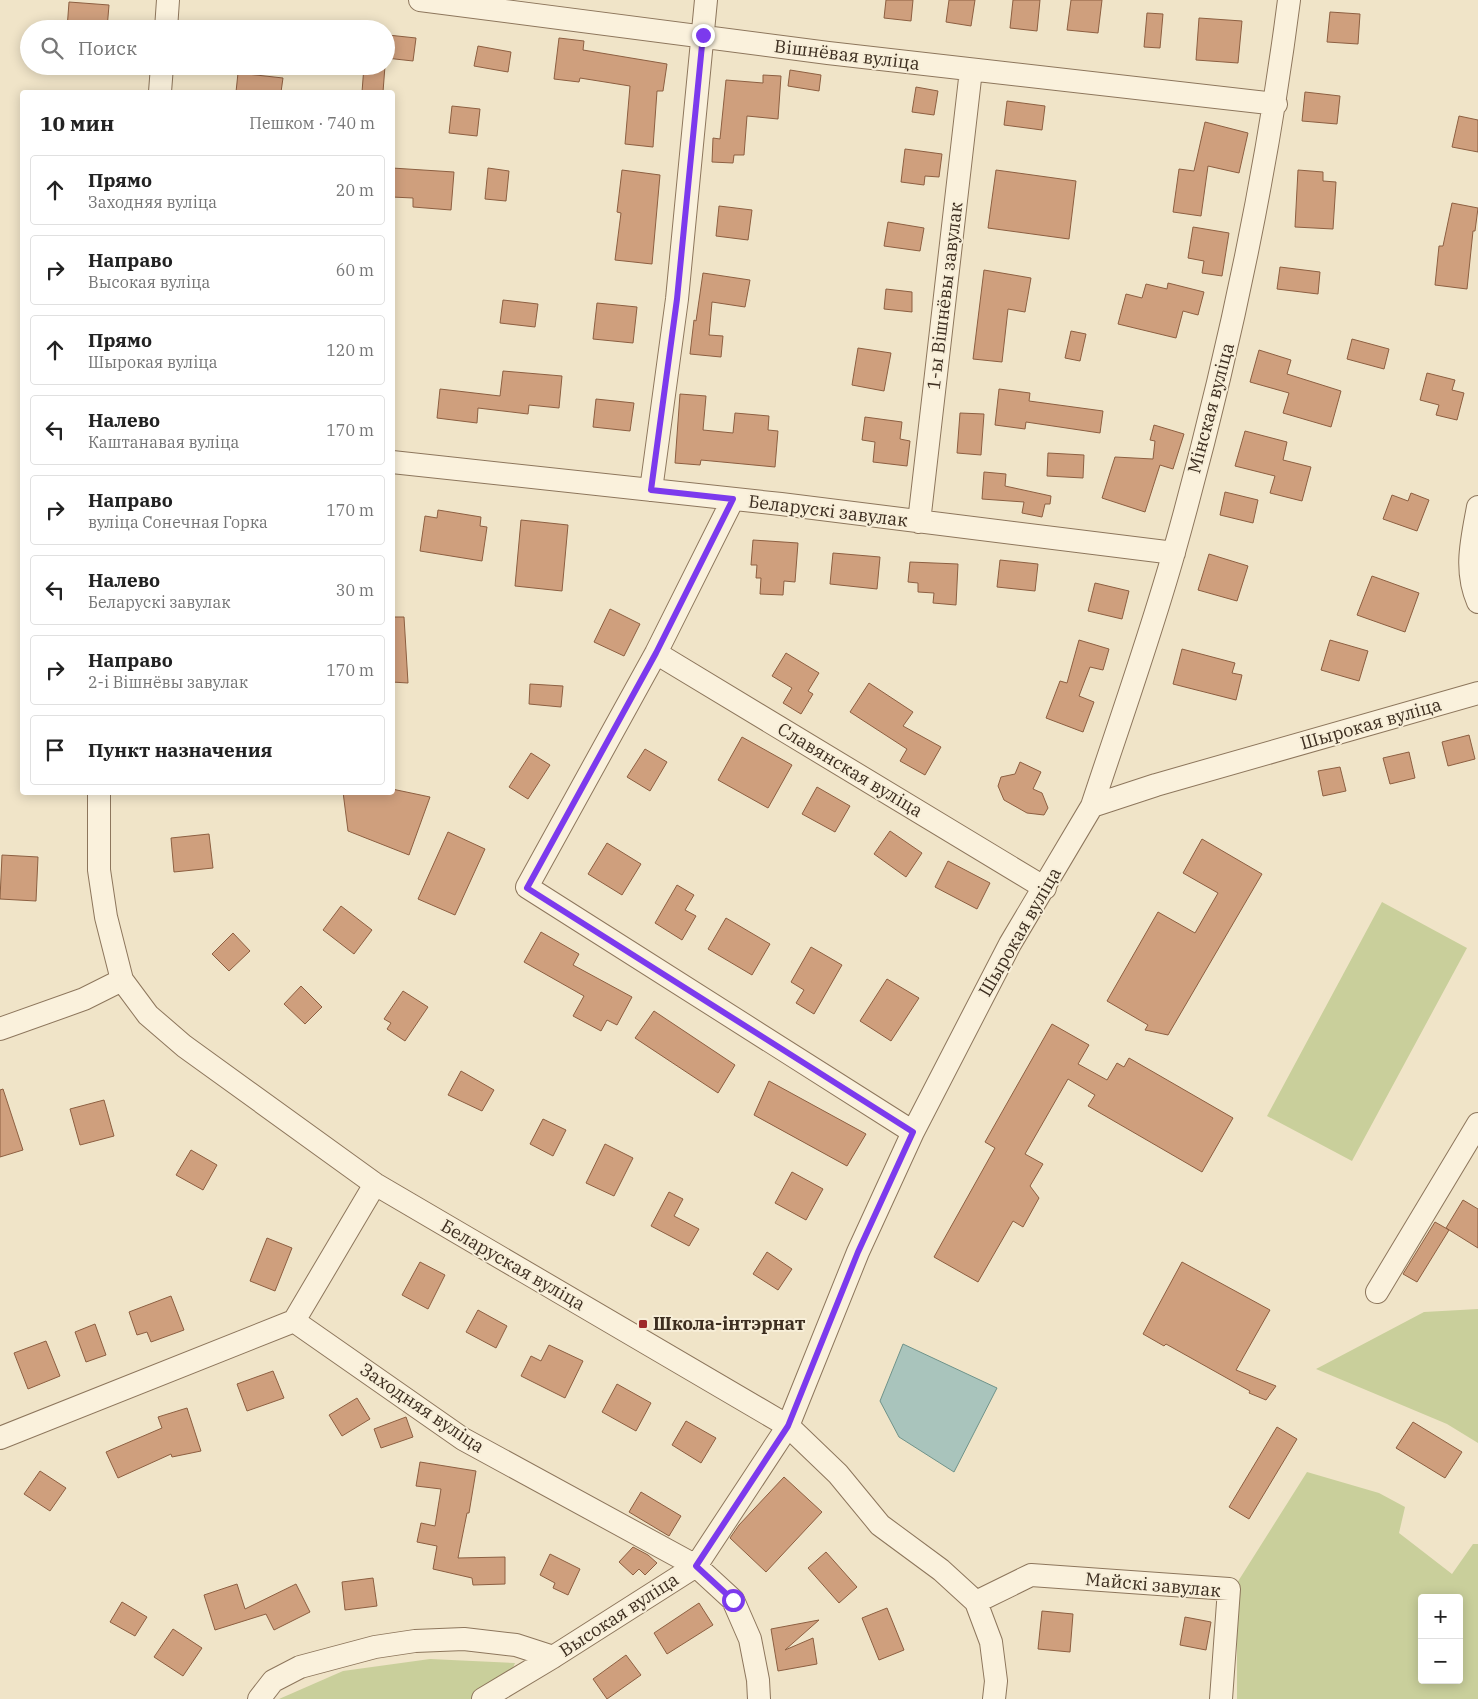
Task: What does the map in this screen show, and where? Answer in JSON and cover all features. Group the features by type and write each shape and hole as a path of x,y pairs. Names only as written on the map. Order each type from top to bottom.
{"street":[{"path":"167,20 168,0"},
{"name":"Вішнёвая вуліца","path":"420,0 971,70 1276,104"},
{"path":"651,490 677,299 706,0"},
{"name":"Мінская вуліца","path":"1092,806 1174,553 1232,328 1276,104 1289,0"},
{"name":"1-ы Вішнёвы завулак","path":"919,522 971,70"},
{"path":"160,90 161,75"},
{"name":"Беларускі завулак","path":"395,462 733,499 1174,553"},
{"path":"733,499 656,653 527,888 913,1132"},
{"path":"1478,507 1469,557 1471,585 1478,602"},
{"name":"Славянская вуліца","path":"656,653 1045,888"},
{"name":"Шырокая вуліца","path":"788,1426 858,1252 913,1132 1010,944 1092,806 1156,785 1478,693"},
{"name":"Беларуская вуліца","path":"99,795 99,870 106,917 122,980 148,1015 184,1046 375,1184 788,1426 838,1474 880,1525 941,1570 976,1602 991,1642 996,1681 994,1699"},
{"path":"0,1029 84,999 122,980"},
{"path":"1377,1292 1478,1124"},
{"path":"0,1438 294,1321 375,1184"},
{"name":"Заходняя вуліца","path":"294,1321 464,1439 696,1566 733,1600 750,1639 758,1680 759,1699"},
{"name":"Высокая вуліца","path":"483,1699 696,1566 788,1426"},
{"name":"Майскі завулак","path":"976,1602 1031,1575 1229,1589 1220,1699"},
{"name":"Высокая вуліца","path":"259,1699 273,1681 300,1667 375,1647 415,1640 464,1639 516,1645 553,1657"}],"green space":[{"path":"1382,902 1467,948 1352,1161 1267,1116"},
{"path":"1478,1309 1478,1443 1447,1424 1316,1369 1424,1312"},
{"path":"1307,1472 1379,1493 1405,1507 1399,1533 1452,1574 1473,1544 1478,1544 1478,1699 1237,1699 1237,1583"},
{"path":"430,1659 515,1663 506,1685 484,1699 279,1699 343,1671"}],"water":[{"path":"903,1344 997,1388 954,1472 899,1437 880,1401"}],"building":[{"path":"886,0 913,0 911,21 884,18"},
{"path":"949,0 975,0 971,26 946,22"},
{"path":"1013,0 1040,0 1037,31 1010,28"},
{"path":"1071,0 1102,0 1098,33 1067,30"},
{"path":"69,2 109,5 108,20 68,20"},
{"path":"1330,12 1360,14 1358,44 1327,42"},
{"path":"1147,13 1163,14 1160,48 1144,47"},
{"path":"1199,18 1242,21 1238,63 1196,60"},
{"path":"395,36 416,38 413,61 395,59"},
{"path":"559,38 584,41 583,50 667,64 663,91 657,91 653,147 625,144 630,86 580,78 579,82 554,79"},
{"path":"478,46 511,52 508,72 474,66"},
{"path":"790,70 821,75 819,91 788,86"},
{"path":"238,75 283,78 281,90 236,90"},
{"path":"363,75 384,75 383,90 362,90"},
{"path":"763,75 781,76 778,119 747,116 744,155 734,155 733,163 712,162 713,138 720,139 726,80 763,83"},
{"path":"916,87 938,91 934,115 912,112"},
{"path":"1305,92 1340,96 1337,124 1302,121"},
{"path":"1007,101 1045,106 1042,130 1004,125"},
{"path":"452,106 480,109 477,136 449,133"},
{"path":"1459,116 1478,120 1478,152 1452,147"},
{"path":"1205,122 1248,133 1239,173 1208,166 1201,216 1173,212 1179,169 1194,171"},
{"path":"905,149 942,154 939,177 925,176 924,185 901,182"},
{"path":"395,168 454,172 451,210 413,207 413,198 395,197"},
{"path":"488,168 509,171 506,201 485,199"},
{"path":"622,170 660,175 652,264 615,260 621,213 617,212"},
{"path":"996,170 1076,181 1069,239 988,228"},
{"path":"1298,170 1323,172 1323,181 1336,182 1333,229 1295,227"},
{"path":"1452,203 1478,208 1475,231 1473,231 1467,289 1435,285 1439,246 1443,246"},
{"path":"719,206 752,210 748,240 716,236"},
{"path":"888,222 924,228 920,251 884,246"},
{"path":"1193,227 1229,233 1222,276 1202,273 1204,261 1188,258"},
{"path":"1280,267 1320,272 1318,294 1277,289"},
{"path":"984,270 1031,278 1025,312 1008,309 1002,362 973,359"},
{"path":"703,273 750,280 745,307 712,302 709,335 723,336 721,357 690,354"},
{"path":"1168,283 1204,292 1198,315 1183,311 1176,338 1118,324 1126,294 1142,298 1146,284 1167,289"},
{"path":"886,289 912,292 912,312 884,309"},
{"path":"503,300 538,304 535,327 500,323"},
{"path":"597,303 637,307 633,343 593,339"},
{"path":"1071,331 1086,334 1080,361 1065,358"},
{"path":"1352,339 1389,349 1384,369 1347,359"},
{"path":"858,348 891,353 884,391 852,385"},
{"path":"1259,350 1291,360 1287,374 1341,391 1331,427 1283,413 1289,393 1250,382"},
{"path":"503,371 562,376 559,408 529,405 528,414 478,408 477,423 437,418 440,389 500,396"},
{"path":"1427,373 1455,380 1452,390 1464,393 1457,420 1436,415 1439,405 1420,400"},
{"path":"999,389 1030,393 1029,401 1103,411 1100,433 1026,422 1025,429 995,425"},
{"path":"680,394 706,396 703,430 733,433 735,413 769,416 768,430 778,431 775,467 701,460 700,465 675,463"},
{"path":"596,399 634,403 630,431 593,427"},
{"path":"960,413 984,414 981,455 957,453"},
{"path":"865,417 902,422 900,439 910,441 907,466 873,462 875,442 862,440"},
{"path":"1154,425 1184,434 1173,469 1160,465 1145,512 1102,498 1115,457 1153,459 1155,441 1150,440"},
{"path":"1245,431 1287,442 1283,460 1311,467 1302,501 1270,493 1275,476 1235,466"},
{"path":"1048,453 1084,455 1083,478 1047,476"},
{"path":"984,472 1006,474 1005,486 1051,496 1050,504 1045,504 1042,517 1022,513 1024,502 982,499"},
{"path":"1225,492 1258,500 1253,523 1220,515"},
{"path":"1411,493 1429,500 1417,531 1383,519 1392,495 1408,501"},
{"path":"438,510 481,517 480,526 487,527 482,561 420,551 425,516 437,518"},
{"path":"521,520 568,525 562,591 515,586"},
{"path":"753,540 798,543 795,582 784,581 783,595 760,594 761,578 756,578 757,565 751,565"},
{"path":"833,553 880,557 877,589 830,584"},
{"path":"1209,554 1248,566 1237,601 1198,590"},
{"path":"1000,560 1038,564 1035,591 997,587"},
{"path":"910,562 958,564 956,605 933,603 934,593 918,592 918,583 908,582"},
{"path":"1372,576 1419,593 1405,632 1357,615"},
{"path":"1095,583 1129,591 1122,619 1088,611"},
{"path":"610,609 640,624 624,656 594,642"},
{"path":"395,617 404,617 408,683 395,682"},
{"path":"1079,640 1109,649 1103,670 1090,667 1079,696 1094,702 1083,732 1046,718 1060,681 1067,683"},
{"path":"1330,640 1368,651 1359,681 1321,670"},
{"path":"1182,649 1235,663 1232,673 1242,675 1236,700 1173,684"},
{"path":"786,653 819,673 808,691 813,694 801,714 783,703 792,688 772,676"},
{"path":"869,683 913,712 903,726 941,747 925,775 900,761 907,749 850,712"},
{"path":"530,684 563,686 561,707 529,704"},
{"path":"1469,735 1475,759 1448,766 1442,742"},
{"path":"742,737 792,765 768,808 718,780"},
{"path":"645,749 667,762 650,791 627,777"},
{"path":"1409,752 1415,778 1390,784 1383,758"},
{"path":"531,753 550,765 528,799 509,787"},
{"path":"1020,762 1041,772 1033,789 1042,793 1048,808 1044,815 1027,813 1004,800 998,786 1001,777 1015,774"},
{"path":"1340,767 1346,791 1323,796 1318,771"},
{"path":"817,787 850,806 835,832 802,814"},
{"path":"395,790 430,797 409,855 348,831 343,795 395,795"},
{"path":"890,831 922,853 906,877 874,854"},
{"path":"448,832 485,849 455,915 418,899"},
{"path":"209,834 213,868 174,872 171,838"},
{"path":"1202,839 1262,874 1168,1035 1145,1030 1148,1025 1107,1001 1158,912 1195,933 1218,893 1183,873"},
{"path":"607,843 641,864 622,895 588,874"},
{"path":"2,855 38,857 36,901 0,899"},
{"path":"948,861 990,883 977,909 935,887"},
{"path":"677,885 694,895 685,910 696,916 682,940 655,923"},
{"path":"341,906 372,930 354,954 323,930"},
{"path":"726,918 770,944 752,975 708,949"},
{"path":"541,932 579,954 573,965 632,997 617,1025 607,1020 601,1031 573,1016 584,996 524,962"},
{"path":"233,933 250,951 229,971 212,954"},
{"path":"811,947 842,965 814,1014 796,1003 804,990 791,982"},
{"path":"887,979 919,998 891,1041 860,1021"},
{"path":"301,986 322,1007 305,1024 284,1004"},
{"path":"403,991 428,1007 405,1041 387,1029 391,1023 384,1019"},
{"path":"654,1011 735,1065 718,1093 635,1038"},
{"path":"1052,1024 1089,1045 1078,1064 1107,1080 1117,1063 1124,1067 1129,1058 1233,1118 1202,1172 1088,1106 1095,1095 1068,1079 1025,1154 1043,1164 1030,1186 1039,1198 1023,1227 1013,1221 978,1282 934,1257 995,1148 985,1142"},
{"path":"461,1071 494,1090 482,1111 448,1095"},
{"path":"769,1081 866,1134 847,1166 754,1115"},
{"path":"3,1089 23,1150 0,1157 0,1090"},
{"path":"104,1100 114,1136 80,1145 70,1109"},
{"path":"543,1119 566,1130 553,1156 530,1144"},
{"path":"605,1144 633,1158 614,1196 586,1183"},
{"path":"191,1150 217,1165 203,1190 176,1175"},
{"path":"792,1172 823,1189 806,1220 775,1203"},
{"path":"669,1192 683,1199 674,1216 699,1229 689,1246 651,1226"},
{"path":"1463,1200 1478,1209 1478,1248 1446,1228"},
{"path":"1435,1222 1449,1230 1417,1282 1403,1274"},
{"path":"267,1238 292,1248 275,1291 250,1281"},
{"path":"767,1252 792,1269 778,1290 753,1274"},
{"path":"420,1262 445,1275 428,1309 402,1295"},
{"path":"1182,1262 1270,1310 1236,1370 1276,1386 1266,1400 1249,1393 1250,1391 1166,1344 1164,1346 1143,1334"},
{"path":"171,1296 184,1330 151,1342 147,1332 137,1335 129,1312"},
{"path":"478,1310 507,1326 496,1348 466,1332"},
{"path":"95,1324 106,1355 86,1362 75,1332"},
{"path":"46,1341 60,1376 28,1389 14,1353"},
{"path":"549,1345 583,1361 565,1398 521,1376 531,1356 541,1361"},
{"path":"273,1371 284,1398 247,1411 237,1384"},
{"path":"617,1384 651,1403 636,1431 602,1412"},
{"path":"357,1398 370,1419 342,1436 329,1415"},
{"path":"187,1408 201,1451 172,1457 171,1454 118,1478 106,1452 162,1428 158,1417"},
{"path":"406,1417 413,1437 381,1448 374,1429"},
{"path":"686,1421 716,1438 701,1463 672,1445"},
{"path":"1413,1422 1462,1452 1445,1478 1396,1448"},
{"path":"1277,1427 1297,1439 1249,1519 1229,1507"},
{"path":"420,1462 476,1471 469,1513 467,1513 458,1558 505,1557 505,1584 473,1585 472,1578 433,1569 437,1546 417,1542 421,1523 435,1526 441,1489 416,1486"},
{"path":"40,1471 66,1488 50,1511 24,1494"},
{"path":"784,1477 822,1512 766,1572 730,1538 739,1525"},
{"path":"641,1492 681,1516 669,1536 629,1512"},
{"path":"633,1547 648,1555 657,1563 645,1575 639,1569 633,1575 619,1562"},
{"path":"826,1552 857,1587 839,1603 808,1568"},
{"path":"550,1554 580,1569 568,1595 553,1588 555,1583 540,1575"},
{"path":"373,1578 377,1606 345,1610 342,1582"},
{"path":"237,1584 245,1609 296,1584 310,1612 274,1630 266,1614 215,1630 204,1595"},
{"path":"122,1602 147,1617 135,1636 110,1622"},
{"path":"699,1603 713,1625 667,1654 654,1633"},
{"path":"887,1608 904,1650 879,1660 862,1618"},
{"path":"1042,1611 1073,1614 1070,1652 1038,1649"},
{"path":"1185,1617 1211,1622 1206,1650 1180,1645"},
{"path":"819,1620 785,1650 813,1638 817,1664 778,1671 771,1629"},
{"path":"173,1629 202,1648 183,1676 154,1657"},
{"path":"626,1655 641,1675 607,1699 593,1679"}],"place":[{"name":"Школа-інтэрнат","path":"643,1324"}],"route":[{"path":"703,35 677,299 651,490 733,499 656,653 527,888 913,1132 858,1252 788,1426 696,1566 733,1600"}]}
